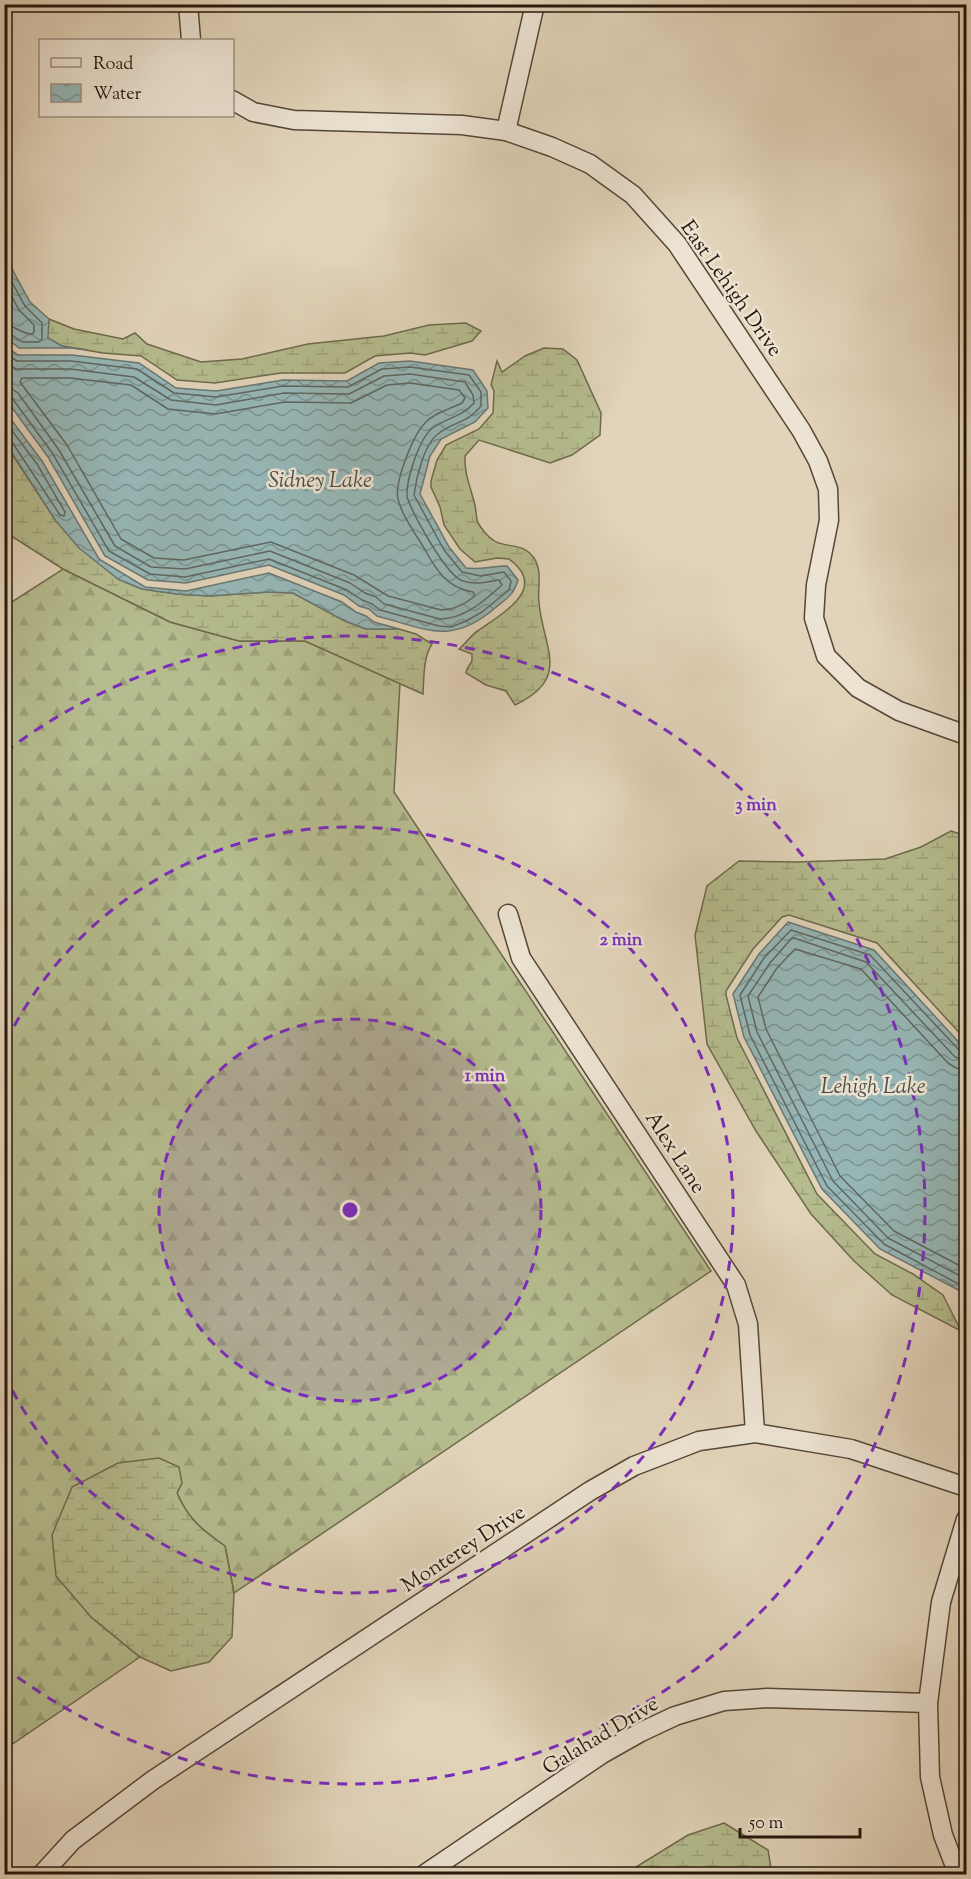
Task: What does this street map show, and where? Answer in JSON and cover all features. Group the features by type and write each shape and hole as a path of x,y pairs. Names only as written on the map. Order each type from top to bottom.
{"street":[{"path":"188,4 191,39"},
{"path":"506,130 535,4"},
{"name":"East Lehigh Drive","path":"234,101 253,112 294,120 462,125 506,130 590,164 633,195 677,244 801,430 818,461 828,489 829,520 816,585 814,618 826,656 858,688 899,711 966,735"},
{"name":"Alex Lane","path":"508,914 522,958 736,1284 748,1324 755,1433"},
{"name":"Monterey Drive","path":"42,1875 73,1840 153,1780 590,1491 634,1466 699,1441 755,1433 851,1449 966,1487"},
{"path":"958,1875 943,1835 930,1777 928,1703 941,1602 966,1519"},
{"name":"Galahad Drive","path":"426,1875 602,1754 641,1731 675,1716 724,1701 767,1698 928,1703"}],"green space":[{"path":"49,319 74,329 123,339 135,333 147,344 201,362 242,359 308,344 384,336 429,325 466,323 481,331 472,341 425,355 410,353 375,356 345,373 281,373 215,383 177,380 141,356 62,346 47,338"},
{"path":"544,348 563,349 577,360 601,413 600,435 572,455 550,463 479,440 465,456 467,475 479,525 489,537 498,543 524,549 537,563 539,603 550,661 549,673 533,695 515,705 506,691 486,685 466,673 472,661 472,654 459,649 473,634 510,608 523,590 525,580 520,570 509,559 497,558 475,562 460,549 444,525 431,481 437,460 446,445 479,429 493,413 494,391 491,385 497,361 502,372 525,356"},
{"path":"4,442 56,521 118,579 142,589 177,594 209,596 268,592 293,593 345,621 366,629 399,629 416,634 432,644 425,662 423,694 305,641 239,641 170,622 63,569 5,532"},
{"path":"63,569 170,622 239,641 305,641 400,683 394,792 711,1271 234,1593 225,1546 203,1529 186,1510 177,1493 182,1483 91,1617 140,1657 5,1749 4,607"},
{"path":"951,831 966,836 966,1040 877,943 789,915 782,917 753,949 726,991 726,995 737,1038 817,1194 875,1254 913,1274 943,1295 961,1331 892,1295 854,1261 811,1214 756,1131 707,1044 695,935 707,886 739,861 885,859 921,847"},
{"path":"159,1458 179,1467 182,1483 177,1493 181,1502 196,1523 225,1546 234,1593 232,1637 209,1662 171,1671 140,1657 91,1617 56,1576 52,1535 72,1487 118,1463"},
{"path":"724,1823 768,1850 772,1874 634,1874 636,1867 688,1835"}],"water":[{"path":"5,256 30,302 49,319 48,338 62,346 88,350 19,348 5,337"},
{"name":"Sidney Lake","path":"4,346 18,355 72,355 139,363 176,388 216,391 283,380 347,381 379,363 410,361 473,370 487,391 488,408 475,422 441,439 430,456 420,494 449,547 466,568 507,566 518,580 516,585 506,599 479,620 452,631 438,631 377,616 344,595 269,565 186,583 148,580 105,556 48,457 5,398"},
{"path":"4,410 42,461 99,559 145,587 186,591 269,573 342,602 374,622 399,629 366,629 345,621 293,593 268,592 209,596 177,594 142,589 118,579 79,548 56,521 5,442"},
{"name":"Lehigh Lake","path":"788,922 874,950 966,1050 966,1294 880,1249 822,1189 744,1037 733,994 759,954"}]}
